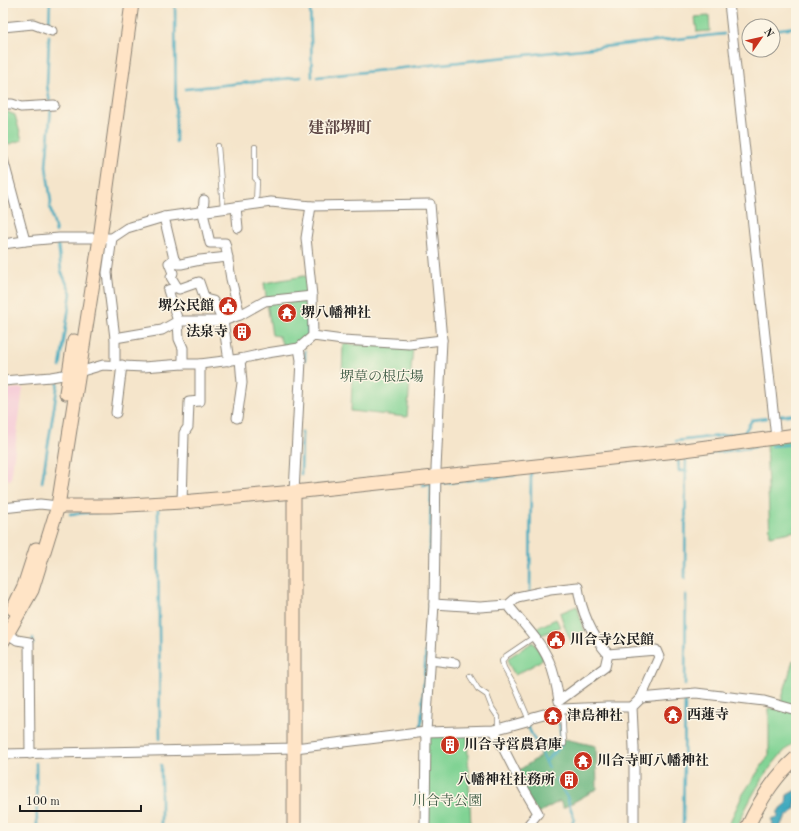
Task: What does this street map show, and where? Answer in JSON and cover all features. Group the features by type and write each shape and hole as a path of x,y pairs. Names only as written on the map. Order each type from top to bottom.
{"street":[{"path":"116,413 119,365 101,238 126,3"},
{"path":"30,754 29,642 17,640 5,635 32,590 54,506 74,373 101,238 132,3"},
{"path":"729,3 776,438"},
{"path":"3,28 32,24 52,31"},
{"path":"3,104 12,104 21,107 54,104"},
{"path":"3,159 25,241"},
{"path":"204,200 203,212 210,243 225,243 240,315"},
{"path":"3,244 25,241 101,238 127,228 164,217 272,202 311,206 430,204 442,340 436,476 434,604 426,732 425,828"},
{"path":"311,206 306,238 312,296 313,336"},
{"path":"236,207 238,228"},
{"path":"164,217 174,259 178,264 228,257"},
{"path":"174,259 169,263 173,273 171,276 177,287"},
{"path":"184,364 183,348 179,339 178,321 168,290 177,287 179,289 199,282 205,299 213,301 223,321 229,361"},
{"path":"114,338 162,330 178,321 223,321 240,315 265,301 312,296"},
{"path":"3,381 51,377 74,373 103,365 143,367 229,361 299,348 313,336 343,340 409,344 442,340"},
{"path":"294,828 294,492 301,360 299,348"},
{"path":"237,418 242,383 240,359"},
{"path":"182,502 184,433 188,427 189,402 200,401 200,364"},
{"path":"3,508 40,504 54,506 110,506 182,502 294,492 677,451 796,435"},
{"path":"434,604 480,607 508,605 517,597 550,590 578,587 588,624 601,646 608,654"},
{"path":"508,605 534,637 549,660 556,680 561,705"},
{"path":"561,705 632,707 641,698 659,657 656,650 608,654"},
{"path":"3,754 295,748 426,732 496,729 529,720 561,705 605,667 608,654"},
{"path":"431,660 455,663"},
{"path":"641,698 696,693 764,701 796,710"},
{"path":"632,707 634,748 634,828"},
{"path":"496,729 524,789 538,813 529,824 530,828"},
{"path":"747,828 777,776 796,758"}],"lane":[{"path":"218,146 223,208"},
{"path":"255,147 255,178 257,180 256,205"},
{"path":"529,720 502,661 506,656 534,637"},
{"path":"470,676 478,689 487,695 492,708 498,717 496,729"},
{"path":"561,705 564,744"}],"shaded area":[{"path":"23,388 11,480 3,479 3,389"}],"green space":[{"path":"709,16 710,31 697,32 695,17"},
{"path":"3,110 15,115 22,140 3,146"},
{"path":"304,276 309,277 310,335 299,345 283,346 279,336 272,335 264,283"},
{"name":"堺草の根広場","path":"343,344 413,347 407,417 351,411 352,380 342,378"},
{"path":"796,439 796,531 770,536 766,442"},
{"path":"577,606 585,631 571,641 560,613"},
{"path":"556,619 560,627 539,636 535,629"},
{"path":"533,642 544,658 515,675 509,665 508,658"},
{"path":"793,660 796,662 796,741 769,769 747,805 737,828 727,828 743,794 769,755 769,708 779,709"},
{"name":"川合寺公園","path":"426,732 467,732 471,828 425,828"},
{"path":"565,739 596,746 597,789 563,808 560,801 538,813 513,774 539,757 541,747"}],"water":[{"path":"796,790 795,810 787,816 779,828 771,828 773,823 771,819 778,817 778,811 786,804 787,795"}],"waterway":[{"path":"49,24 50,3"},
{"path":"175,3 176,142"},
{"path":"310,3 312,77"},
{"path":"781,29 796,27"},
{"path":"317,77 724,34"},
{"path":"49,36 47,85 50,103"},
{"path":"185,89 301,77"},
{"path":"51,108 46,166 51,202 50,207 56,232"},
{"path":"58,243 61,271 71,293 60,367"},
{"path":"307,302 308,334"},
{"path":"305,351 305,360"},
{"path":"42,482 58,383"},
{"path":"779,416 796,414"},
{"path":"676,441 744,433 752,420 767,418"},
{"path":"301,474 302,432"},
{"path":"771,446 796,444"},
{"path":"683,457 755,447"},
{"path":"678,457 679,471 687,471"},
{"path":"685,578 686,457"},
{"path":"530,592 531,473"},
{"path":"444,483 515,475"},
{"path":"421,727 429,602 431,484 423,485"},
{"path":"158,509 160,739"},
{"path":"70,514 99,512"},
{"path":"685,685 686,595"},
{"path":"33,638 33,644"},
{"path":"683,828 685,701"},
{"path":"546,761 561,746 559,715"},
{"path":"528,727 549,768"},
{"path":"36,763 37,828"},
{"path":"161,765 161,828"},
{"path":"556,779 567,797 574,819 570,828"}],"place":[{"name":"堺公民館","path":"228,306"},
{"name":"堺八幡神社","path":"287,313"},
{"name":"法泉寺","path":"242,332"},
{"name":"川合寺公民館","path":"556,640"},
{"name":"西蓮寺","path":"673,715"},
{"name":"津島神社","path":"553,716"},
{"name":"川合寺営農倉庫","path":"450,745"},
{"name":"川合寺町八幡神社","path":"583,761"},
{"name":"八幡神社社務所","path":"569,780"}],"district":[{"name":"建部堺町","path":"340,129"}]}
